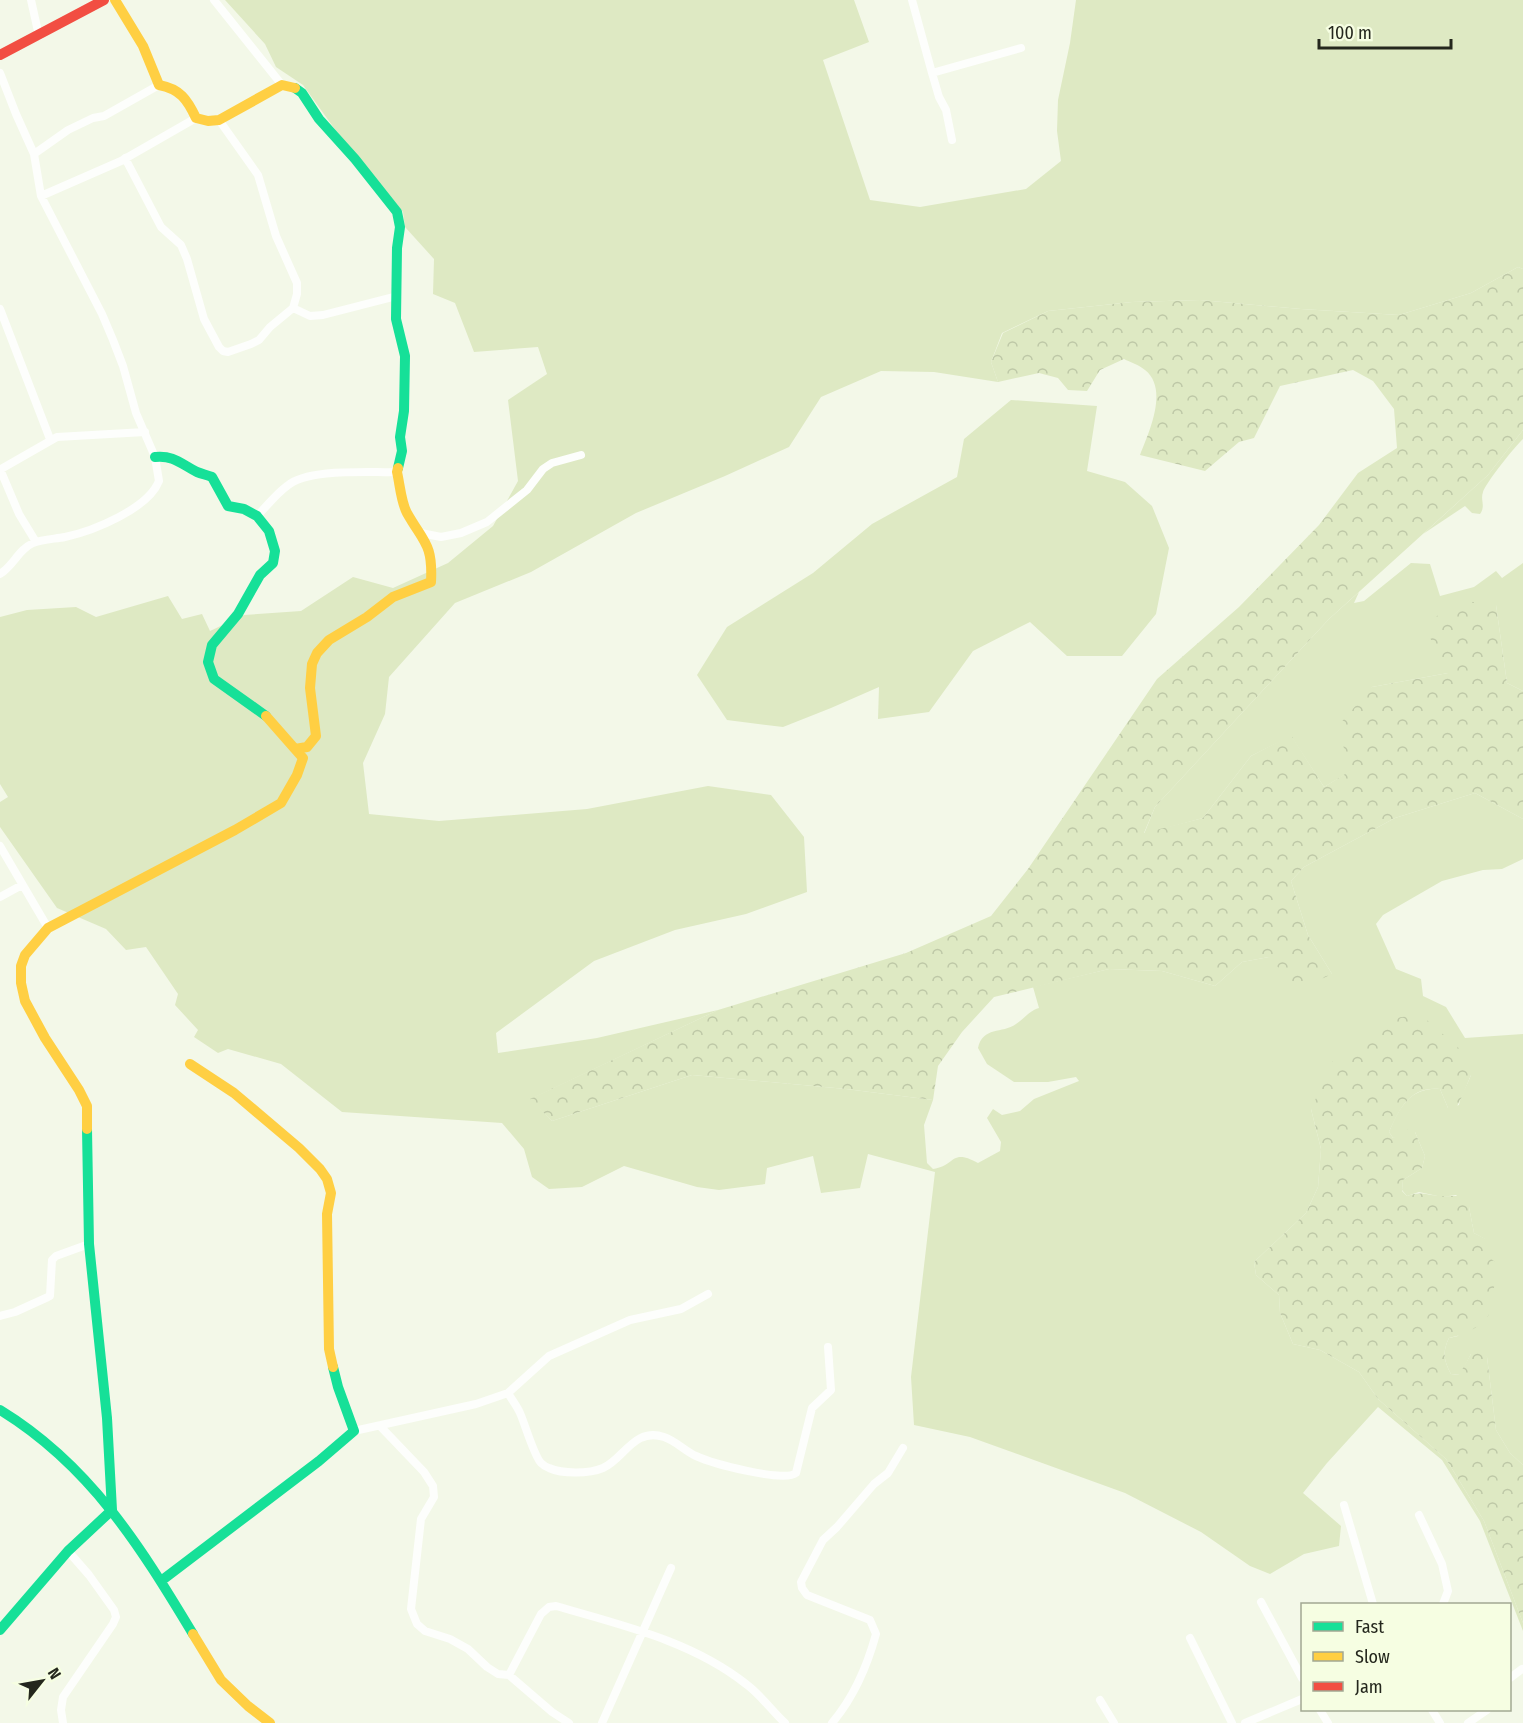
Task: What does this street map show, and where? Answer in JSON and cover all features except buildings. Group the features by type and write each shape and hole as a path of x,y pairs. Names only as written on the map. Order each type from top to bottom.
{"street":[{"path":"31,0 39,36"},
{"path":"0,54 39,36 104,0"},
{"path":"115,0 143,46 159,85"},
{"path":"214,0 282,85"},
{"path":"912,0 939,97 946,110 952,140"},
{"path":"932,73 1021,48"},
{"path":"0,73 34,154 41,196 102,314 123,366 136,413 155,457 159,481 150,496 130,510 86,532 36,542 20,553 10,568 0,574"},
{"path":"34,154 68,130 104,116 159,85 174,88 185,95 196,118"},
{"path":"41,196 125,158 196,118 208,121 219,120 282,85 291,86 302,93 319,119 355,159 397,212 400,226 397,248 396,319 405,356 405,411 400,437 402,451 397,472 406,511 427,543 432,564 431,582 395,596 323,644 315,658 309,682 316,736 307,747 295,749"},
{"path":"125,158 161,227 181,245 204,319 212,336 223,351 228,352 259,340 270,327 293,308 297,283 276,236 258,175 219,120"},
{"path":"293,308 310,316 323,315 397,296"},
{"path":"0,309 50,439"},
{"path":"36,542 19,514 1,469 57,437 145,432"},
{"path":"112,1510 107,1418 89,1244 87,1107 81,1091 46,1040 23,995 21,966 28,951 48,928 225,836 281,803 297,775 303,758 262,712 214,679 208,662 212,645 238,614 260,575 273,562 275,551 269,531 257,516 244,509 228,506 212,477 196,472 185,462 166,455 155,457"},
{"path":"421,533 441,537 461,533 487,522 527,490 543,469 552,463 581,455"},
{"path":"257,516 288,484 308,476 333,473 397,472"},
{"path":"0,846 48,928"},
{"path":"0,897 22,885"},
{"path":"190,1064 234,1093 300,1148 327,1179 330,1193 327,1214 328,1349 338,1387 354,1431"},
{"path":"0,1316 15,1312 50,1296 52,1260 56,1256 89,1244"},
{"path":"161,1581 319,1461 354,1431 476,1404 508,1393 549,1356 630,1320 681,1309 708,1294"},
{"path":"508,1393 519,1411 540,1463 548,1468 560,1471 592,1471 604,1468 625,1448 651,1435 665,1437 696,1456 756,1474 790,1477 796,1473 812,1408 831,1390 828,1347"},
{"path":"0,1410 26,1426 84,1477 112,1510 161,1581 221,1680 270,1723"},
{"path":"380,1426 424,1473 433,1486 434,1497 421,1520 411,1609 417,1624 425,1631 450,1639 468,1649 487,1667 498,1674 509,1676 552,1712 569,1723"},
{"path":"832,1723 847,1705 868,1664 876,1634 870,1620 807,1595 801,1582 823,1540 874,1484 888,1473 903,1448"},
{"path":"1344,1506 1372,1603"},
{"path":"0,1630 68,1551 90,1528 112,1510"},
{"path":"1419,1515 1442,1564 1448,1591 1444,1603"},
{"path":"63,1723 61,1710 63,1697 116,1617 114,1610 89,1575 68,1551"},
{"path":"602,1723 671,1568"},
{"path":"1261,1602 1301,1676"},
{"path":"509,1676 541,1614 549,1607 556,1606 644,1632 722,1668 748,1684 785,1723"},
{"path":"1190,1638 1232,1723"},
{"path":"1245,1723 1301,1699"},
{"path":"1100,1700 1114,1723"},
{"path":"1468,1723 1486,1711"}],"green space":[{"path":"225,0 854,0 869,42 823,60 870,200 920,207 1026,189 1061,161 1057,131 1058,100 1076,0 1523,0 1523,269 1518,267 1471,293 1399,315 1200,300 1132,302 1048,311 1002,333 991,362 998,382 934,372 881,371 821,397 789,447 636,513 531,572 455,603 389,677 385,714 363,763 369,814 439,821 587,809 708,786 771,795 804,837 807,892 746,914 675,930 594,961 496,1033 498,1053 597,1038 718,1010 531,1099 552,1121 692,1075 846,1089 933,1100 924,1125 927,1163 933,1169 962,1157 978,1163 1000,1151 1001,1142 987,1118 993,1109 1002,1115 1020,1111 1034,1099 1079,1081 1076,1077 1048,1082 1014,1082 987,1064 978,1048 984,1036 1011,1027 1039,1008 1033,987 1109,969 1162,971 1215,986 1242,962 1269,957 1332,974 1308,935 1291,881 1304,867 1395,818 1475,793 1523,819 1523,859 1502,869 1483,870 1442,881 1383,915 1376,924 1396,969 1421,979 1423,996 1446,1007 1465,1038 1523,1034 1523,1465 1510,1453 1496,1430 1487,1357 1471,1354 1460,1375 1451,1374 1445,1361 1447,1343 1449,1338 1458,1336 1485,1254 1485,1239 1474,1233 1469,1207 1456,1195 1442,1197 1419,1192 1407,1196 1402,1190 1403,1180 1422,1168 1425,1156 1415,1132 1393,1138 1389,1132 1397,1114 1407,1100 1421,1091 1440,1089 1448,1108 1459,1105 1471,1075 1311,1109 1321,1149 1318,1187 1306,1213 1254,1262 1256,1275 1279,1295 1280,1313 1293,1344 1320,1350 1359,1372 1378,1399 1446,1459 1484,1521 1523,1623 1523,1631 1480,1521 1442,1460 1378,1407 1303,1493 1341,1526 1339,1546 1304,1554 1270,1574 1250,1566 1201,1532 1125,1493 970,1437 914,1425 911,1377 935,1172 868,1154 860,1188 821,1193 813,1156 767,1168 765,1184 719,1190 697,1187 624,1166 582,1187 549,1189 532,1177 524,1149 502,1123 342,1112 281,1064 228,1049 218,1053 194,1037 198,1030 175,1005 178,994 146,947 126,950 106,929 57,908 0,827 0,802 8,797 0,784 0,617 27,610 76,607 96,617 168,596 182,619 202,614 210,631 244,615 301,611 353,577 393,588 448,563 493,526 518,481 508,400 547,374 538,347 474,352 455,303 433,294 434,259 405,227 403,212 334,128 303,85 276,67 265,44"},
{"path":"1518,267 1523,269 1523,430 1488,475 1329,619 1155,807 1144,833 1203,818 1251,756 1291,735 1324,787 1350,771 1338,726 1372,687 1448,673 1424,626 1458,600 1496,605 1507,683 1523,691 1523,819 1475,793 1395,818 1304,867 1291,881 1308,935 1332,974 1298,990 1269,957 1242,962 1215,986 1162,971 1109,969 994,997 962,1032 938,1066 933,1100 846,1089 692,1075 552,1121 530,1099 718,1010 906,953 991,916 1028,869 1157,679 1239,607 1319,525 1358,473 1397,448 1394,409 1373,381 1353,370 1280,386 1254,438 1239,442 1205,471 1140,455 1152,423 1156,399 1156,388 1152,378 1145,370 1124,359 1100,370 1087,391 1068,390 1058,378 1039,373 998,382 991,362 1003,333 1048,311 1132,302 1200,300 1399,315 1471,293"},
{"path":"1011,400 1097,406 1087,471 1125,482 1152,506 1169,548 1156,614 1122,656 1067,656 1030,622 973,651 929,712 878,719 879,687 783,727 727,720 697,675 727,627 813,573 872,524 957,477 964,439"},
{"path":"1523,430 1523,439 1485,488 1482,495 1483,508 1480,514 1472,513 1465,506 1423,534 1488,475"},
{"path":"1411,563 1430,564 1440,596 1474,587 1496,571 1502,578 1523,563 1523,691 1507,683 1496,605 1448,673 1372,687 1351,771 1324,787 1291,736 1251,756 1203,818 1144,834 1155,807 1329,619 1359,592 1354,603 1364,601"},
{"path":"1420,1014 1462,1051 1471,1075 1454,1110 1448,1108 1440,1089 1421,1091 1407,1100 1389,1132 1393,1138 1409,1129 1415,1132 1425,1156 1422,1168 1403,1180 1402,1191 1407,1196 1420,1194 1469,1197 1474,1233 1490,1241 1485,1254 1495,1262 1491,1310 1484,1321 1473,1329 1449,1338 1445,1356 1451,1374 1459,1375 1471,1354 1480,1352 1487,1357 1496,1430 1510,1453 1523,1465 1523,1623 1484,1521 1446,1459 1378,1399 1359,1372 1320,1350 1293,1344 1280,1313 1279,1295 1256,1275 1254,1262 1306,1213 1318,1187 1321,1149 1311,1109 1333,1061 1390,1019"}],"traffic: fast":[{"path":"295,88 302,93 319,119 355,159 397,212 400,227 397,248 396,319 405,356 404,411 400,437 402,451 398,468"},
{"path":"155,457 172,459 212,477 228,506 244,509 257,516 269,531 275,551 273,563 260,575 238,614 212,645 208,662 214,679 266,716"},
{"path":"0,1630 68,1551 112,1510 107,1418 89,1244 87,1129"},
{"path":"161,1581 319,1461 354,1431 333,1367"},
{"path":"0,1410 32,1432 87,1482 132,1539 193,1634"}],"traffic: slow":[{"path":"115,0 143,46 159,85 178,92 196,118 208,121 219,120 282,85 295,88"},
{"path":"266,716 295,749 307,747 316,736 310,688 312,664 317,653 329,640 367,617 393,597 431,582 429,551 405,509 398,468"},
{"path":"87,1129 87,1106 25,1001 21,983 21,966 25,955 48,928 235,830 281,803 297,775 303,758 295,749"},
{"path":"190,1064 234,1093 299,1148 327,1179 331,1193 327,1214 329,1349 333,1367"},
{"path":"193,1634 221,1680 270,1723"}],"traffic: jam":[{"path":"0,55 104,0"}]}
